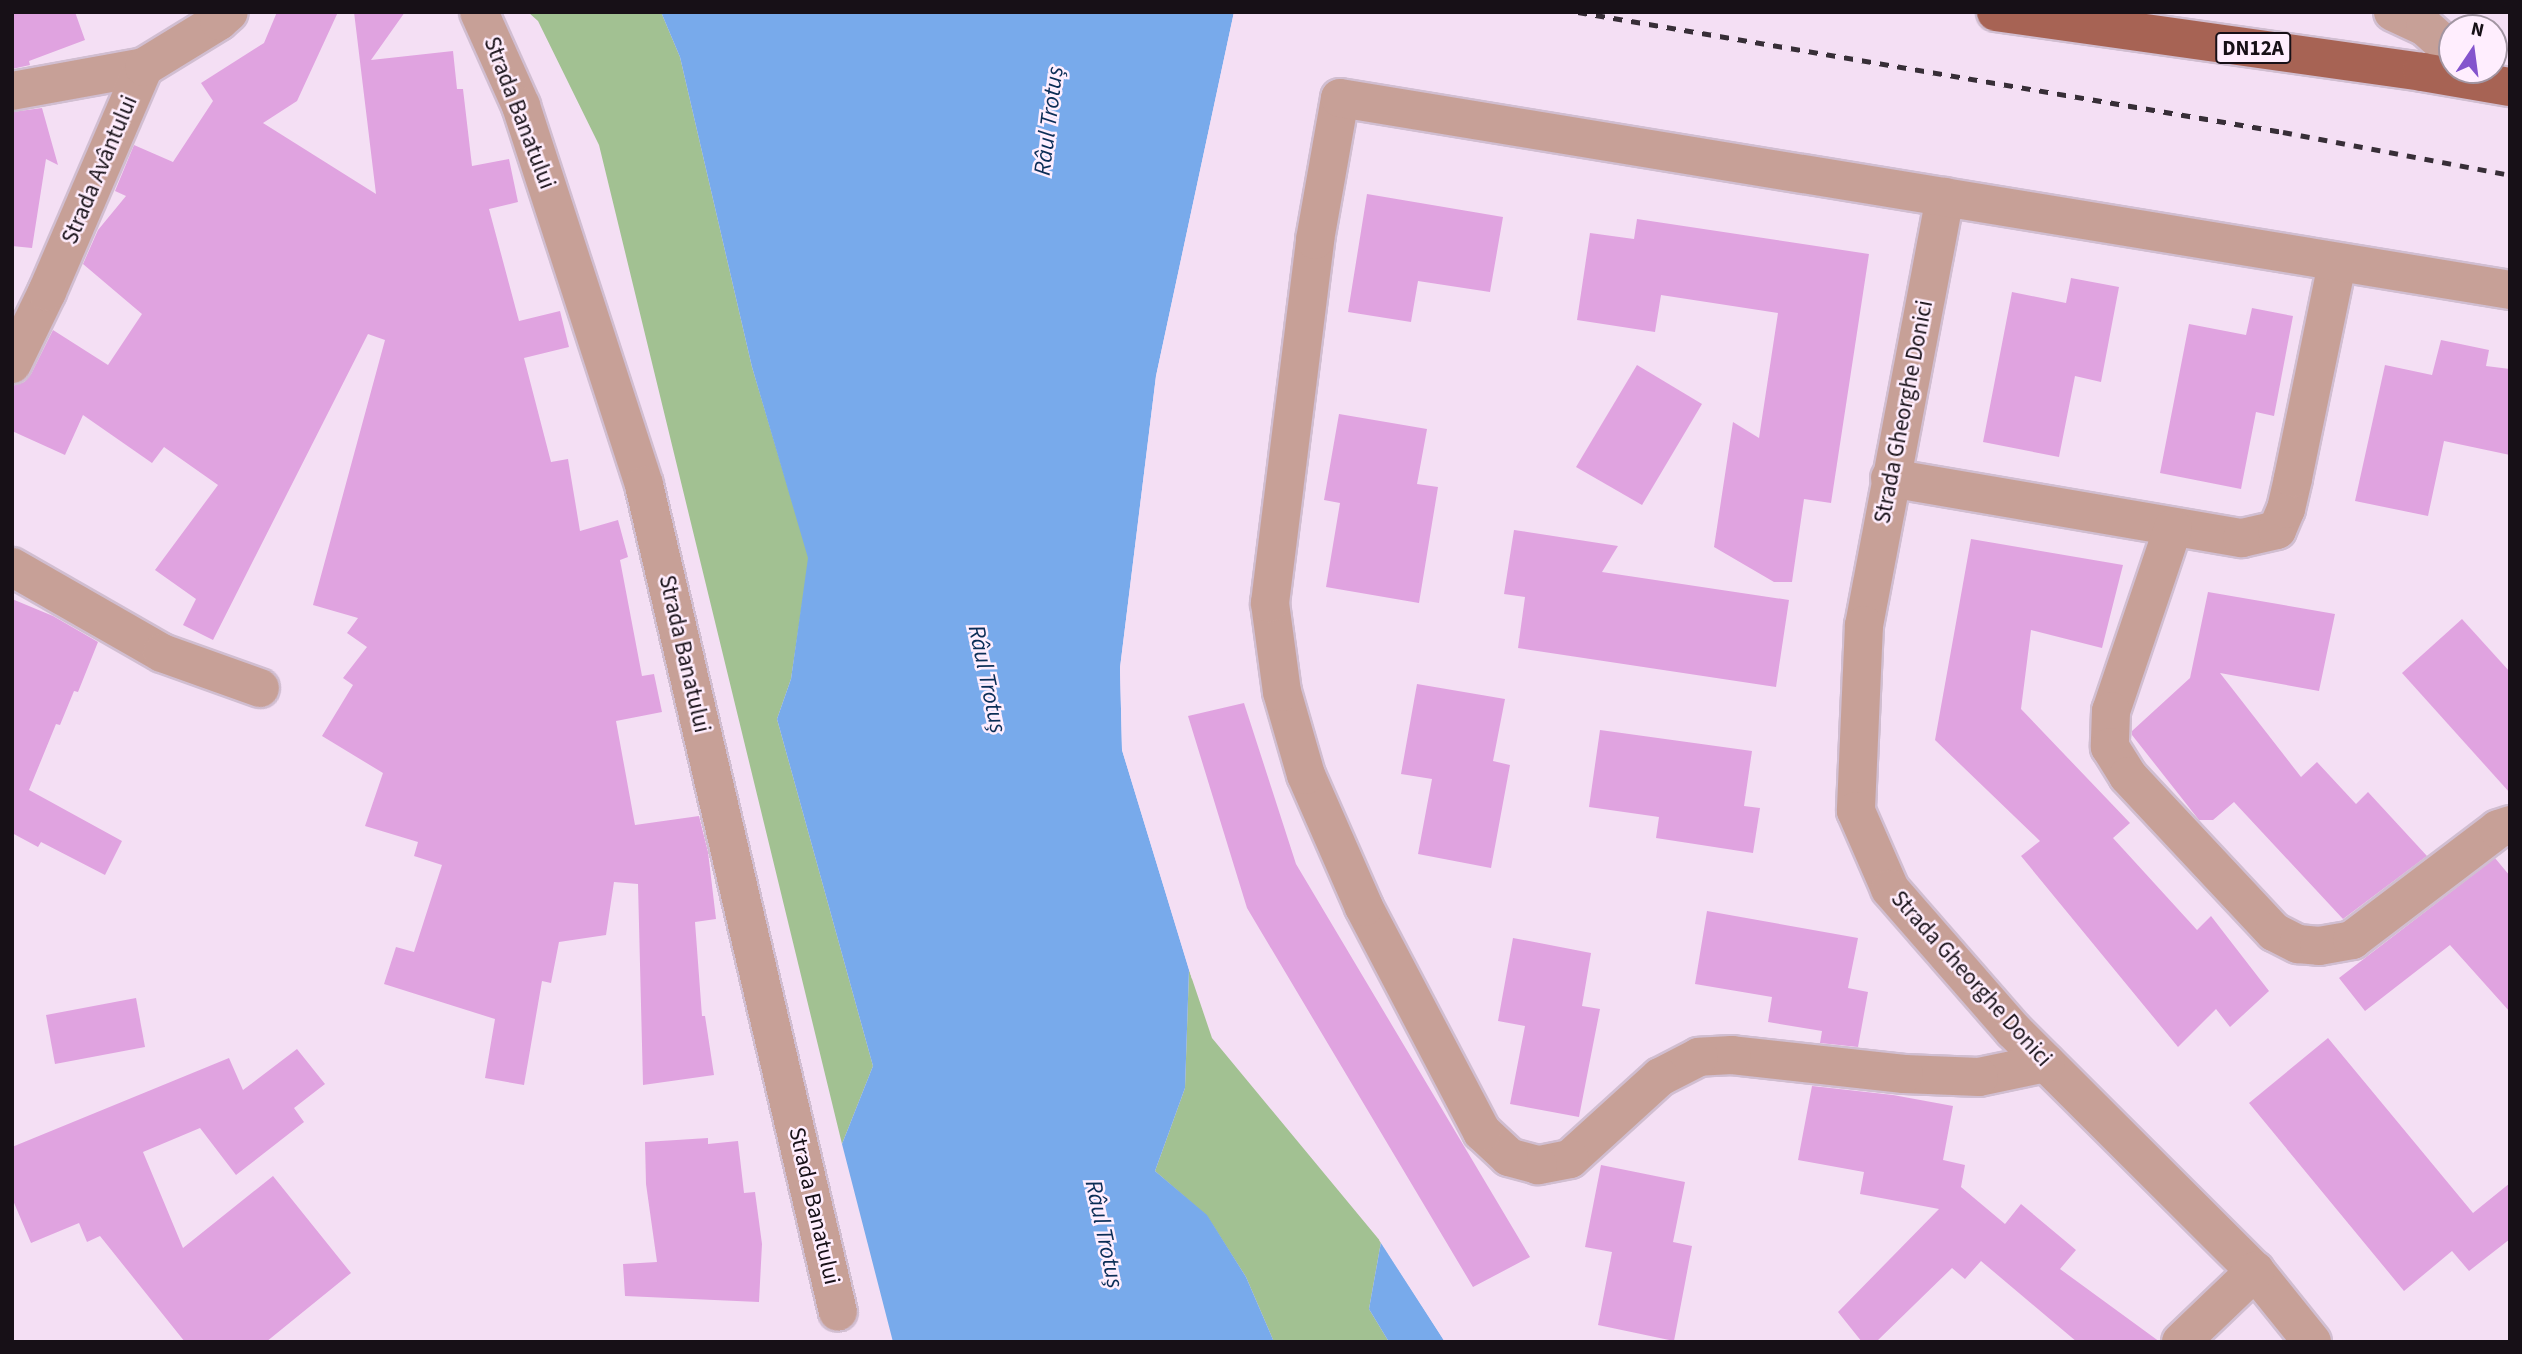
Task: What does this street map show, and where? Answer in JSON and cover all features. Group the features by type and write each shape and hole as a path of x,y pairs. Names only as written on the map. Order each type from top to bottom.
{"main road":[{"name":"DN12A","path":"1996,12 2438,72"}],"street":[{"name":"Strada Avântului","path":"12,364 47,292 144,67 219,21 229,12"},
{"name":"Strada Banatului","path":"479,12 521,106 644,485 838,1312"},
{"path":"2393,12 2425,27 2438,39"},
{"path":"12,91 144,67"},
{"path":"2046,1063 1979,1077 1904,1074 1732,1055 1699,1056 1660,1077 1570,1159 1538,1165 1508,1157 1482,1132 1364,907 1306,775 1282,692 1270,603 1314,253 1340,98 2337,264 2510,290"},
{"name":"Strada Gheorghe Donici","path":"1945,197 1864,625 1856,811 1889,888 2046,1063 2255,1271 2312,1342"},
{"path":"1890,478 2242,538 2277,530 2291,488 2337,264"},
{"path":"2173,528 2111,711 2110,747 2127,776 2274,932 2298,944 2319,946 2352,940 2498,829 2510,825"},
{"path":"12,568 162,653 260,688"},
{"path":"2181,1342 2255,1271"}],"green space":[{"path":"528,12 661,12 680,57 752,367 809,558 791,679 777,719 873,1066 842,1144 599,145 538,21"},
{"path":"1189,970 1212,1038 1381,1242 1369,1309 1389,1342 1274,1342 1246,1277 1207,1216 1155,1171 1185,1088"}],"water":[{"name":"Râul Trotuș","path":"661,12 1234,12 1156,376 1120,668 1122,750 1189,970 1185,1088 1155,1171 1207,1215 1246,1277 1274,1342 893,1342 842,1144 873,1066 777,719 791,679 808,558 752,367 680,57"},
{"path":"1381,1242 1445,1342 1389,1342 1369,1309"}],"pier":[{"path":"1234,12 1237,13 1160,376 1124,668 1125,749 1192,969 1192,979 1122,750 1120,668 1156,376"},
{"path":"1379,1240 1384,1241 1449,1342 1445,1342"}],"building":[{"path":"12,12 75,12 85,40 29,61 30,65 12,69"},
{"path":"277,12 338,12 297,101 263,123 376,194 354,12 405,12 371,60 453,51 457,89 463,89 472,166 509,159 518,202 489,209 519,321 560,311 569,347 524,358 551,462 568,459 580,531 618,520 628,557 620,560 642,676 654,674 662,712 616,721 635,825 699,816 708,852 716,919 695,922 702,1016 705,1016 714,1075 643,1085 638,884 614,882 606,935 559,942 551,983 542,981 524,1085 485,1078 495,1019 384,984 396,947 414,952 442,865 414,856 418,842 365,826 383,773 322,736 353,685 343,678 367,647 347,633 358,618 313,605 385,340 368,334 213,640 183,625 196,599 155,570 218,485 164,447 152,463 83,415 65,455 12,431 12,386 24,382 31,374 53,330 108,365 142,314 83,264 98,230 126,196 115,191 134,145 173,162 213,101 201,83 264,43"},
{"path":"42,108 58,165 46,159 32,248 12,246 12,112"},
{"path":"1367,194 1503,217 1490,292 1418,281 1411,322 1348,312"},
{"path":"1637,219 1869,254 1831,503 1804,499 1792,582 1774,582 1714,547 1733,422 1759,438 1778,313 1661,295 1655,332 1577,320 1590,233 1634,239"},
{"path":"2071,278 2119,287 2101,382 2075,376 2059,457 1983,442 2012,292 2066,303"},
{"path":"2252,308 2293,316 2274,416 2256,412 2241,489 2160,473 2189,324 2246,335"},
{"path":"2441,340 2489,350 2486,366 2510,369 2510,455 2444,441 2428,516 2355,501 2385,365 2432,375"},
{"path":"1637,365 1702,404 1642,505 1576,467"},
{"path":"1339,414 1427,429 1417,484 1438,487 1419,603 1326,587 1340,503 1324,500"},
{"path":"1514,530 1618,546 1602,572 1789,600 1776,687 1518,648 1525,597 1504,594"},
{"path":"1971,539 2123,565 2102,648 2031,630 2021,709 2130,823 2113,838 2197,930 2211,916 2269,991 2230,1027 2216,1009 2178,1047 2021,856 2040,841 1935,740"},
{"path":"2208,592 2335,614 2319,691 2220,673 2301,777 2317,762 2356,804 2368,792 2427,856 2343,919 2234,802 2213,820 2199,820 2132,735 2132,731 2190,678"},
{"path":"12,599 53,616 98,642 78,692 74,691 60,725 56,724 29,790 122,841 105,875 41,842 38,847 12,833"},
{"path":"2462,619 2510,672 2510,793 2402,673"},
{"path":"1417,684 1505,699 1493,761 1510,765 1491,868 1418,854 1432,779 1401,774"},
{"path":"1244,703 1296,864 1530,1257 1473,1287 1247,908 1188,716"},
{"path":"1600,730 1752,751 1744,806 1760,808 1753,853 1656,838 1659,817 1589,807"},
{"path":"2495,858 2510,876 2510,1012 2450,945 2365,1011 2339,978"},
{"path":"1707,911 1858,938 1848,988 1868,992 1858,1047 1820,1043 1822,1031 1768,1022 1772,997 1695,984"},
{"path":"1513,938 1591,953 1582,1006 1600,1009 1579,1117 1510,1104 1525,1026 1498,1021"},
{"path":"136,998 145,1047 55,1064 46,1015"},
{"path":"2328,1038 2473,1213 2510,1183 2510,1239 2469,1271 2452,1251 2404,1291 2249,1103"},
{"path":"297,1049 325,1084 294,1108 304,1122 236,1175 200,1128 143,1152 183,1248 273,1176 351,1273 266,1342 185,1342 100,1236 87,1242 79,1223 31,1243 12,1198 12,1147 229,1058 243,1090"},
{"path":"1812,1086 1893,1095 1953,1106 1943,1160 1965,1165 1961,1187 2005,1224 2021,1204 2076,1250 2060,1269 2160,1342 2077,1342 1981,1261 1965,1279 1952,1268 1876,1342 1862,1342 1838,1312 1939,1209 1860,1194 1864,1172 1798,1160"},
{"path":"708,1138 708,1144 738,1141 744,1193 755,1192 762,1244 759,1302 625,1296 623,1264 657,1262 646,1184 645,1142"},
{"path":"1601,1165 1685,1182 1673,1242 1692,1246 1674,1341 1598,1325 1612,1252 1585,1247"}],"railway":[{"path":"1578,12 2283,132 2510,175"}]}
